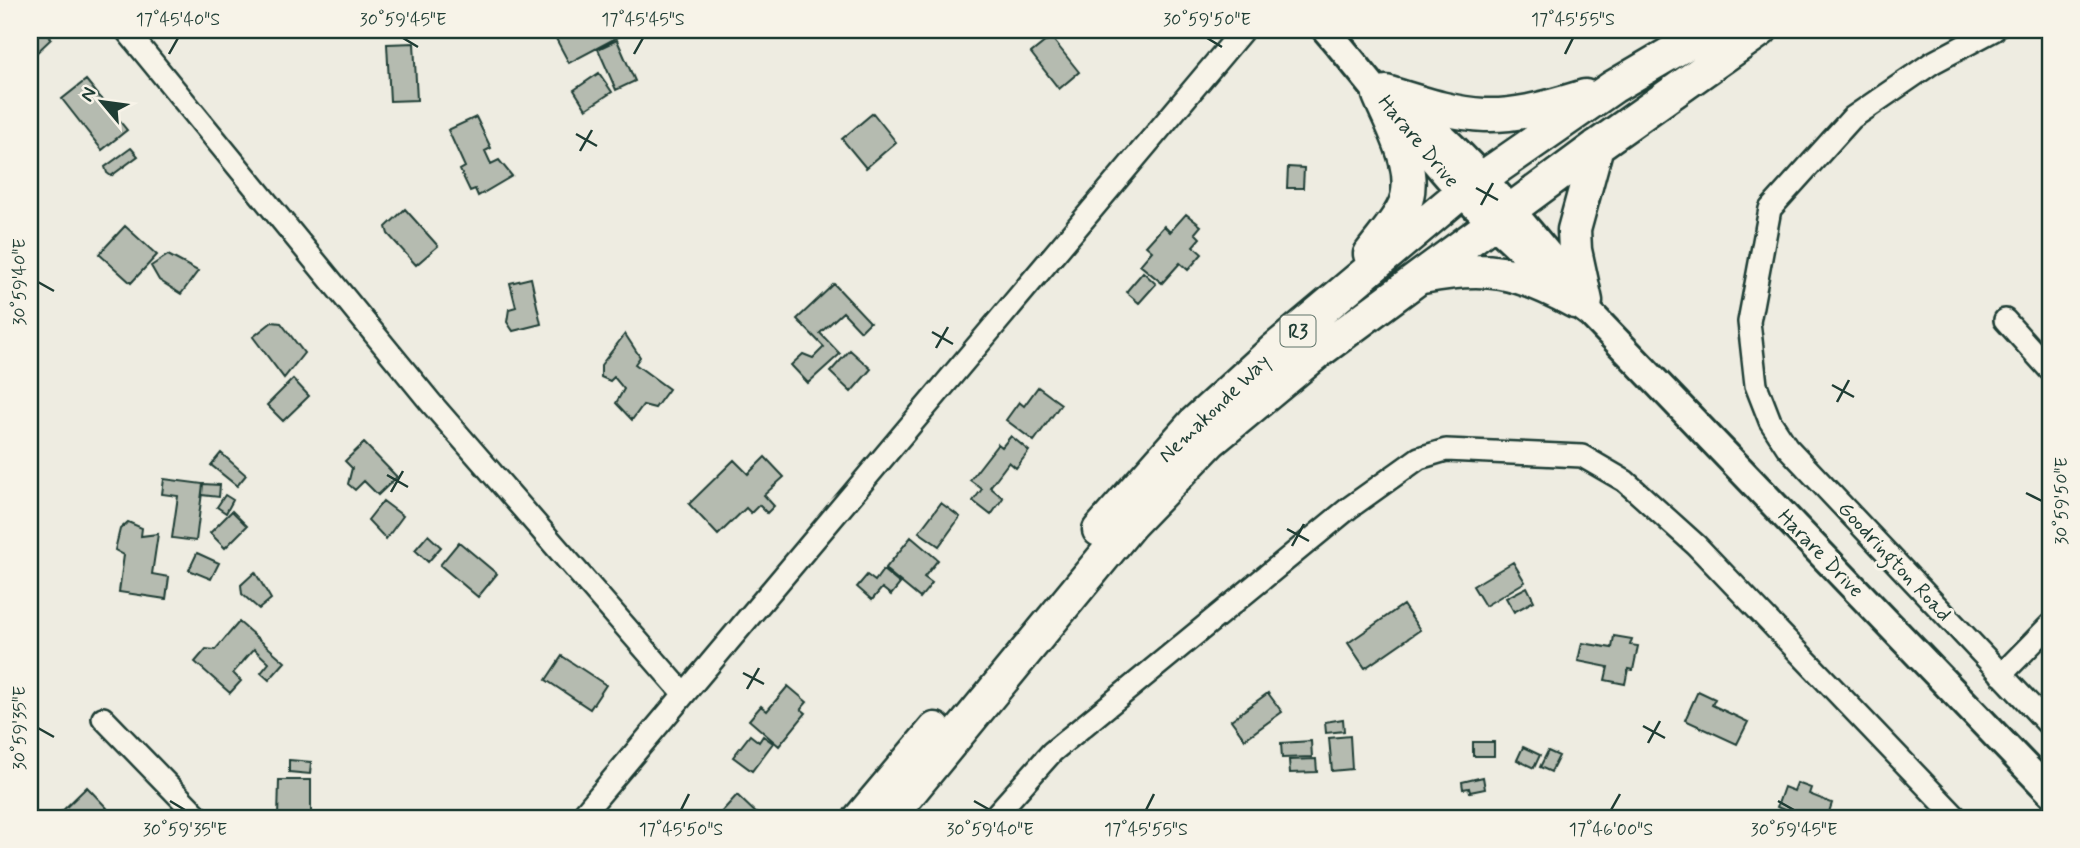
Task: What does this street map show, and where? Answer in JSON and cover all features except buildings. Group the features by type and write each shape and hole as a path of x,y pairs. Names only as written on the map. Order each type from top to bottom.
{"highway":[{"name":"Nemakonde Way","path":"860,818 1159,460 1264,359 1471,186 1613,87 1710,30"},
{"name":"Nemakonde Way","path":"889,818 1130,525 1211,441 1293,372 1418,278 1760,30"},
{"path":"1378,90 1463,115 1483,117 1512,116 1613,87"},
{"path":"1338,297 1404,208 1408,189 1402,151 1378,90"},
{"path":"1584,305 1574,230 1597,146"},
{"path":"1418,278 1449,272 1500,271 1540,283 1584,305"}],"main road":[{"name":"Harare Drive","path":"1326,30 1378,90 1433,129 1471,186 2050,792"}],"street":[{"path":"126,30 431,403 684,694"},
{"path":"580,818 1243,30"},
{"name":"Goodrington Road","path":"1994,30 1932,63 1852,118 1770,209 1749,322 1756,385 1770,421 1787,447 2050,726"},
{"path":"2004,320 2050,370"},
{"path":"993,818 1052,752 1349,508 1419,458 1457,450 1586,457 1625,481 1696,545 1957,818"},
{"path":"2001,675 2050,625"},
{"path":"103,718 200,818"}]}
